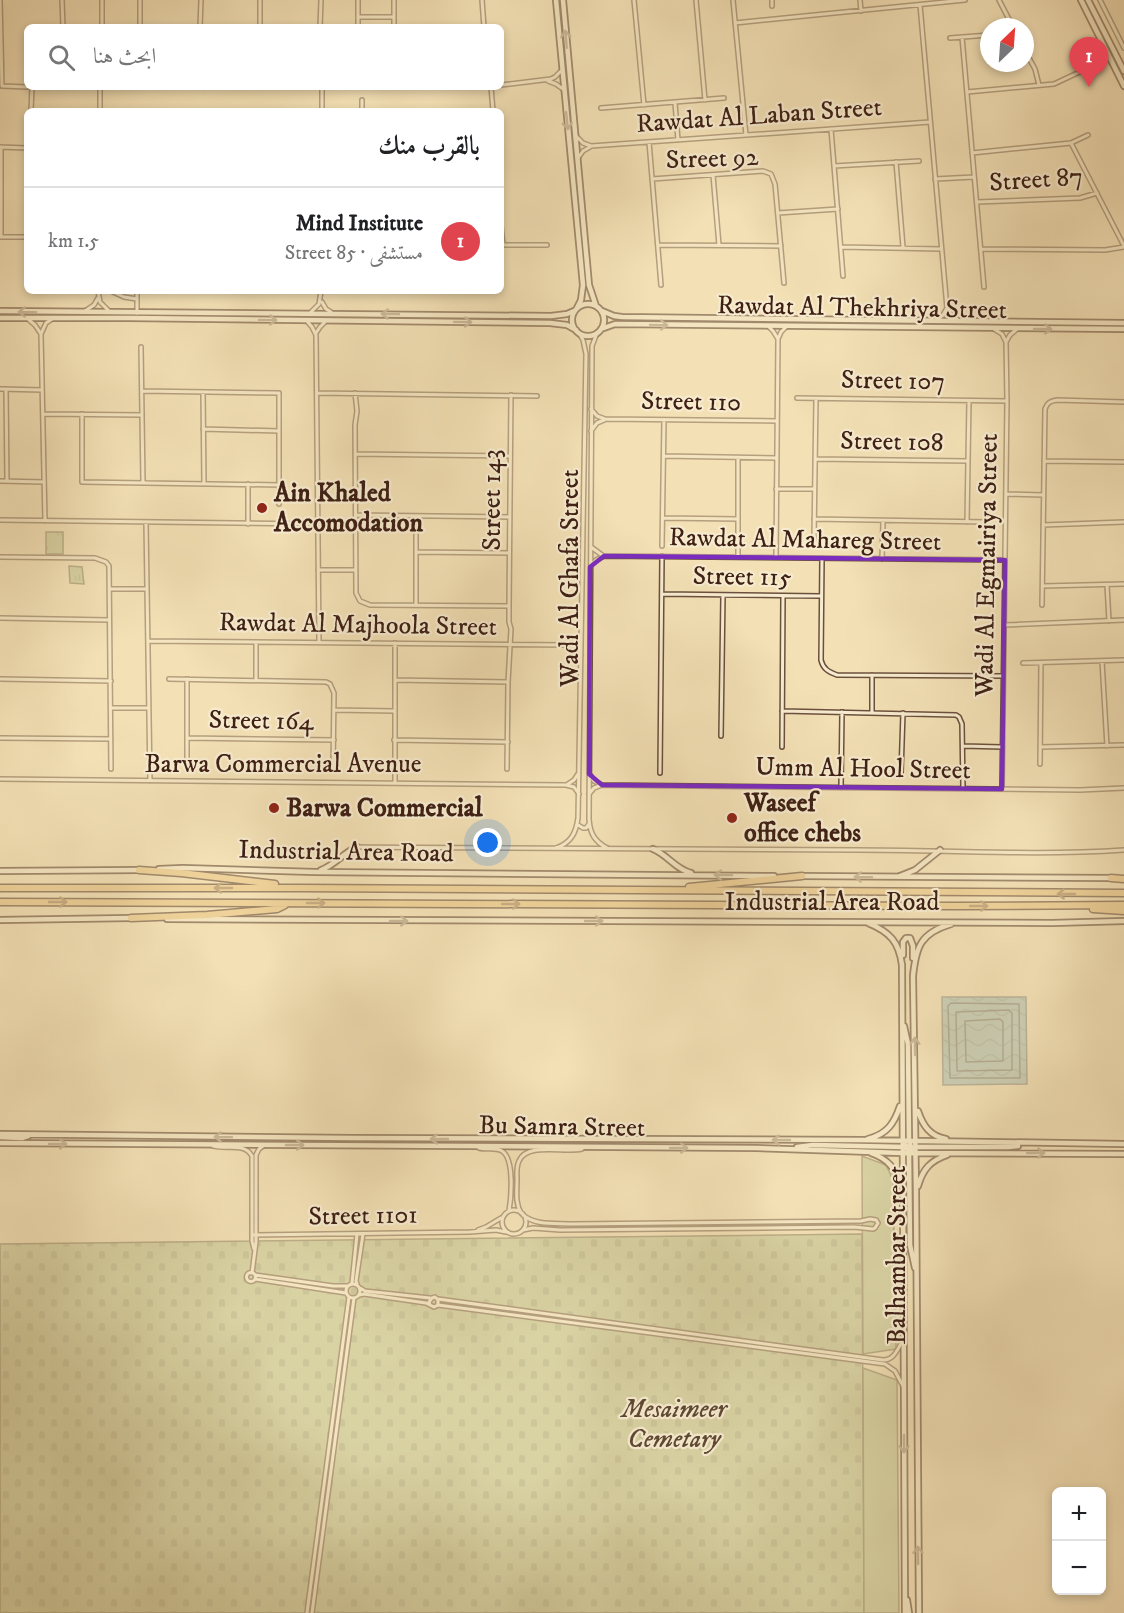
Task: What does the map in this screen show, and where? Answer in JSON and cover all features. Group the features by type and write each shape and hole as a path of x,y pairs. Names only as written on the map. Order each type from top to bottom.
{"highway":[{"path":"139,870 210,876 302,888"},
{"path":"669,891 802,876"},
{"path":"1111,878 1124,878"},
{"name":"Industrial Area Road","path":"0,888 1124,893"},
{"name":"Industrial Area Road","path":"0,902 1124,905"},
{"path":"131,918 277,909 290,903"},
{"path":"1054,906 1124,911"}],"street":[{"path":"0,0 1,86 24,87"},
{"path":"62,0 63,24"},
{"path":"102,0 102,24"},
{"path":"140,0 140,24"},
{"path":"200,24 201,0"},
{"path":"260,24 261,0"},
{"path":"320,24 321,0"},
{"path":"358,0 358,24"},
{"path":"394,0 394,24"},
{"path":"482,0 484,24"},
{"path":"556,0 583,285 581,300 575,309 572,321 578,332"},
{"path":"563,0 589,285 596,306"},
{"path":"634,0 644,105"},
{"path":"696,0 705,100"},
{"path":"733,0 747,135"},
{"path":"772,0 772,6"},
{"path":"860,0 861,11"},
{"path":"735,22 965,0"},
{"path":"999,0 1008,18"},
{"path":"1081,0 1124,86"},
{"path":"1088,0 1124,71"},
{"path":"1100,0 1124,48"},
{"path":"920,5 947,308 952,316 960,321"},
{"path":"358,17 394,17"},
{"path":"950,38 980,36"},
{"path":"962,37 984,287"},
{"path":"1034,67 1039,86"},
{"path":"967,92 1054,84 1086,69"},
{"path":"504,85 546,81 555,77 562,70"},
{"path":"546,81 564,90"},
{"path":"32,108 33,90"},
{"path":"100,90 100,108"},
{"path":"322,90 322,108"},
{"path":"491,90 493,108"},
{"path":"601,108 724,98"},
{"path":"362,100 362,108"},
{"path":"675,102 678,140"},
{"name":"Rawdat Al Laban Street","path":"591,146 930,122"},
{"path":"831,129 843,276"},
{"path":"972,153 1071,143 1088,135"},
{"path":"576,136 591,146"},
{"name":"Street 92","path":"649,142 661,285"},
{"path":"981,249 1105,250 1124,247 1071,143"},
{"path":"578,158 591,146"},
{"path":"24,148 0,147 0,237 24,237"},
{"path":"834,166 919,161"},
{"path":"896,162 903,248"},
{"name":"Street 92","path":"652,179 763,171 771,174 776,184 784,283"},
{"path":"712,175 719,245"},
{"path":"935,179 974,177"},
{"name":"Street 87","path":"977,202 1080,198 1097,193"},
{"path":"778,213 838,209"},
{"path":"504,245 547,245"},
{"path":"658,245 781,246"},
{"path":"841,248 942,249"},
{"path":"82,312 94,305 98,294"},
{"path":"118,294 137,299"},
{"path":"137,294 137,313"},
{"path":"311,313 317,308 321,294"},
{"path":"98,298 111,313"},
{"path":"321,300 326,309 334,314"},
{"path":"0,311 551,316 567,314 586,303 602,311 604,320 599,331 588,336 567,325 550,323 0,318"},
{"path":"936,320 947,308"},
{"name":"Rawdat Al Thekhriya Street","path":"602,311 622,317 1124,323"},
{"path":"27,318 41,334"},
{"path":"45,520 41,334 52,319"},
{"path":"306,320 316,335 319,642"},
{"path":"316,335 326,320"},
{"name":"Rawdat Al Thekhriya Street","path":"599,331 615,324 1124,329"},
{"path":"767,326 778,339"},
{"path":"776,557 778,339 787,326"},
{"path":"994,328 1002,334 1006,342"},
{"path":"1006,342 1017,329"},
{"name":"Wadi Al Ghafa Street","path":"589,824 592,346 599,331"},
{"name":"Wadi Al Ghafa Street","path":"578,332 585,347 578,823"},
{"name":"Wadi Al Egmairiya Street","path":"1002,789 1006,342"},
{"path":"141,347 143,483"},
{"path":"0,389 42,390"},
{"path":"6,389 7,481"},
{"path":"142,391 279,393 279,504"},
{"path":"202,392 204,484"},
{"path":"317,393 537,396"},
{"path":"355,393 357,411 355,425 356,593 360,602 370,605 509,606"},
{"name":"Street 143","path":"507,769 511,629 509,624 509,553 511,395"},
{"name":"Street 107","path":"797,398 1007,401"},
{"name":"Street 107","path":"814,538 816,399"},
{"name":"Street 107","path":"967,522 969,400"},
{"path":"1042,605 1045,409 1048,403 1057,400 1124,402"},
{"name":"Street 110","path":"591,409 597,416 605,419 777,421"},
{"path":"43,414 142,415"},
{"path":"82,414 82,482 279,485"},
{"name":"Street 110","path":"591,431 597,423 605,419"},
{"path":"662,546 664,420"},
{"path":"203,429 279,430"},
{"path":"356,454 510,456"},
{"path":"664,456 777,458"},
{"path":"738,458 738,557"},
{"name":"Street 108","path":"815,459 968,460"},
{"path":"1044,461 1124,462"},
{"path":"0,481 44,482"},
{"path":"248,484 248,524"},
{"path":"777,489 814,489"},
{"path":"1006,494 1044,495"},
{"path":"356,515 510,517"},
{"path":"416,516 416,605"},
{"path":"663,518 738,519"},
{"path":"814,519 986,522"},
{"path":"0,520 317,524"},
{"path":"882,559 883,521"},
{"path":"146,522 150,781"},
{"path":"1044,525 1124,522"},
{"path":"590,546 604,556"},
{"path":"416,552 509,553"},
{"path":"590,567 604,556"},
{"name":"Rawdat Al Mahareg Street","path":"604,556 1005,560"},
{"path":"660,773 662,556"},
{"path":"0,557 101,559 109,566 111,770"},
{"path":"822,558 821,660 827,671 837,675 1003,676"},
{"path":"318,570 356,570"},
{"path":"1043,586 1124,584"},
{"path":"1107,585 1109,621"},
{"path":"110,589 147,589"},
{"name":"Street 115","path":"662,594 821,596"},
{"path":"721,736 723,595"},
{"path":"782,747 783,596"},
{"path":"0,618 110,620"},
{"path":"1004,625 1124,620"},
{"path":"568,645 582,634"},
{"name":"Rawdat Al Majhoola Street","path":"148,641 568,645"},
{"path":"256,642 256,679"},
{"path":"395,643 395,783"},
{"path":"568,645 576,649 581,656"},
{"path":"1023,663 1124,660"},
{"path":"1102,661 1107,746"},
{"path":"1040,764 1041,663"},
{"path":"872,675 872,712"},
{"path":"0,679 111,681"},
{"path":"169,679 326,682 333,688 333,769"},
{"path":"187,679 187,770"},
{"path":"394,680 508,682"},
{"path":"111,708 149,708"},
{"path":"334,710 394,711"},
{"path":"782,711 956,715 962,724 963,788"},
{"path":"841,788 842,712"},
{"path":"901,773 903,713"},
{"path":"0,738 111,739"},
{"name":"Street 164","path":"187,738 334,740"},
{"path":"394,740 508,742"},
{"path":"1041,747 1124,745"},
{"path":"963,746 1002,747"},
{"path":"566,785 579,773"},
{"path":"589,774 594,781 602,785"},
{"name":"Barwa Commercial Avenue","path":"0,779 566,785"},
{"path":"566,785 574,788 579,794"},
{"path":"589,794 594,788 602,785"},
{"name":"Umm Al Hool Street","path":"602,785 1080,790 1124,788"},
{"path":"551,850 567,843 573,836 578,823 583,828 589,824 596,841 612,849"},
{"path":"315,872 329,867 348,851 357,847"},
{"name":"Industrial Area Road","path":"357,847 551,850 1072,852 1124,850"},
{"path":"653,849 666,856 679,869 699,875"},
{"path":"896,878 915,870 940,850"},
{"name":"Industrial Area Road","path":"0,871 183,868 315,872 1111,878"},
{"name":"Industrial Area Road","path":"0,920 131,918 1052,923 1124,921"},
{"name":"Balhambar Street","path":"863,921 878,927 891,937 898,947 902,965 902,1101 916,1191 919,1613"},
{"name":"Balhambar Street","path":"907,1613 904,1586 902,1189 916,1104 913,976 916,953 925,938 934,930 958,922"},
{"path":"902,965 903,942 906,938 910,938 913,946 913,976"},
{"path":"901,1015 908,1044 910,1245 917,1280"},
{"path":"861,1140 876,1137 889,1129 902,1101"},
{"path":"916,1104 921,1119 931,1133 961,1142"},
{"name":"Bu Samra Street","path":"0,1134 861,1140 956,1153 1124,1154"},
{"name":"Bu Samra Street","path":"0,1143 782,1149 866,1152 961,1142 1124,1144"},
{"path":"782,1149 813,1145 1008,1147 1032,1143"},
{"path":"208,1144 218,1148 247,1149 252,1156 254,1235"},
{"path":"254,1276 252,1244 256,1155 259,1149 266,1145"},
{"path":"475,1146 503,1151 507,1157 510,1167 509,1211"},
{"path":"524,1230 526,1222 518,1208 516,1198 517,1164 524,1153 533,1150 586,1148"},
{"path":"866,1152 881,1157 890,1164 902,1189"},
{"path":"916,1191 923,1173 930,1164 956,1153"},
{"path":"514,1210 522,1214 538,1222 572,1224 800,1223 870,1219 878,1223 873,1229 854,1227 560,1230 533,1228 517,1234 506,1232 502,1225 503,1217 509,1211 514,1210"},
{"name":"Street 1101","path":"470,1232 486,1227 503,1217"},
{"name":"Street 1101","path":"254,1235 496,1230 506,1232"},
{"path":"352,1283 357,1234"},
{"path":"359,1295 356,1281 363,1234"},
{"path":"254,1276 333,1286 347,1286 352,1283"},
{"path":"254,1276 346,1293 349,1297 354,1298 359,1295 394,1299 434,1307 438,1305 885,1364 894,1371 903,1386"},
{"path":"352,1283 365,1291 432,1298 883,1360 888,1360 893,1356 903,1341"},
{"path":"346,1293 347,1286"},
{"path":"307,1613 349,1297"},
{"path":"312,1613 354,1298"},
{"path":"430,1305 432,1298"},
{"path":"438,1299 438,1305"}],"highlighted area":[{"path":"604,556 1005,560 1002,789 602,785 589,774 590,567"}],"green space":[{"path":"46,532 63,532 63,554 46,554"},
{"path":"69,566 82,567 84,584 70,583"},
{"path":"862,1156 886,1165 893,1180 896,1349 863,1354"},
{"name":"Mesaimeer Cemetary","path":"862,1234 864,1613 0,1613 0,1244"},
{"path":"863,1368 897,1380 899,1613 864,1613"}],"water":[{"path":"942,997 1026,997 1027,1084 943,1085"}],"place":[{"name":"Mind Institute","path":"1089,87"},
{"name":"Ain Khaled Accomodation","path":"262,508"},
{"name":"Barwa Commercial","path":"274,808"},
{"name":"Waseef office chebs","path":"732,818"}]}
